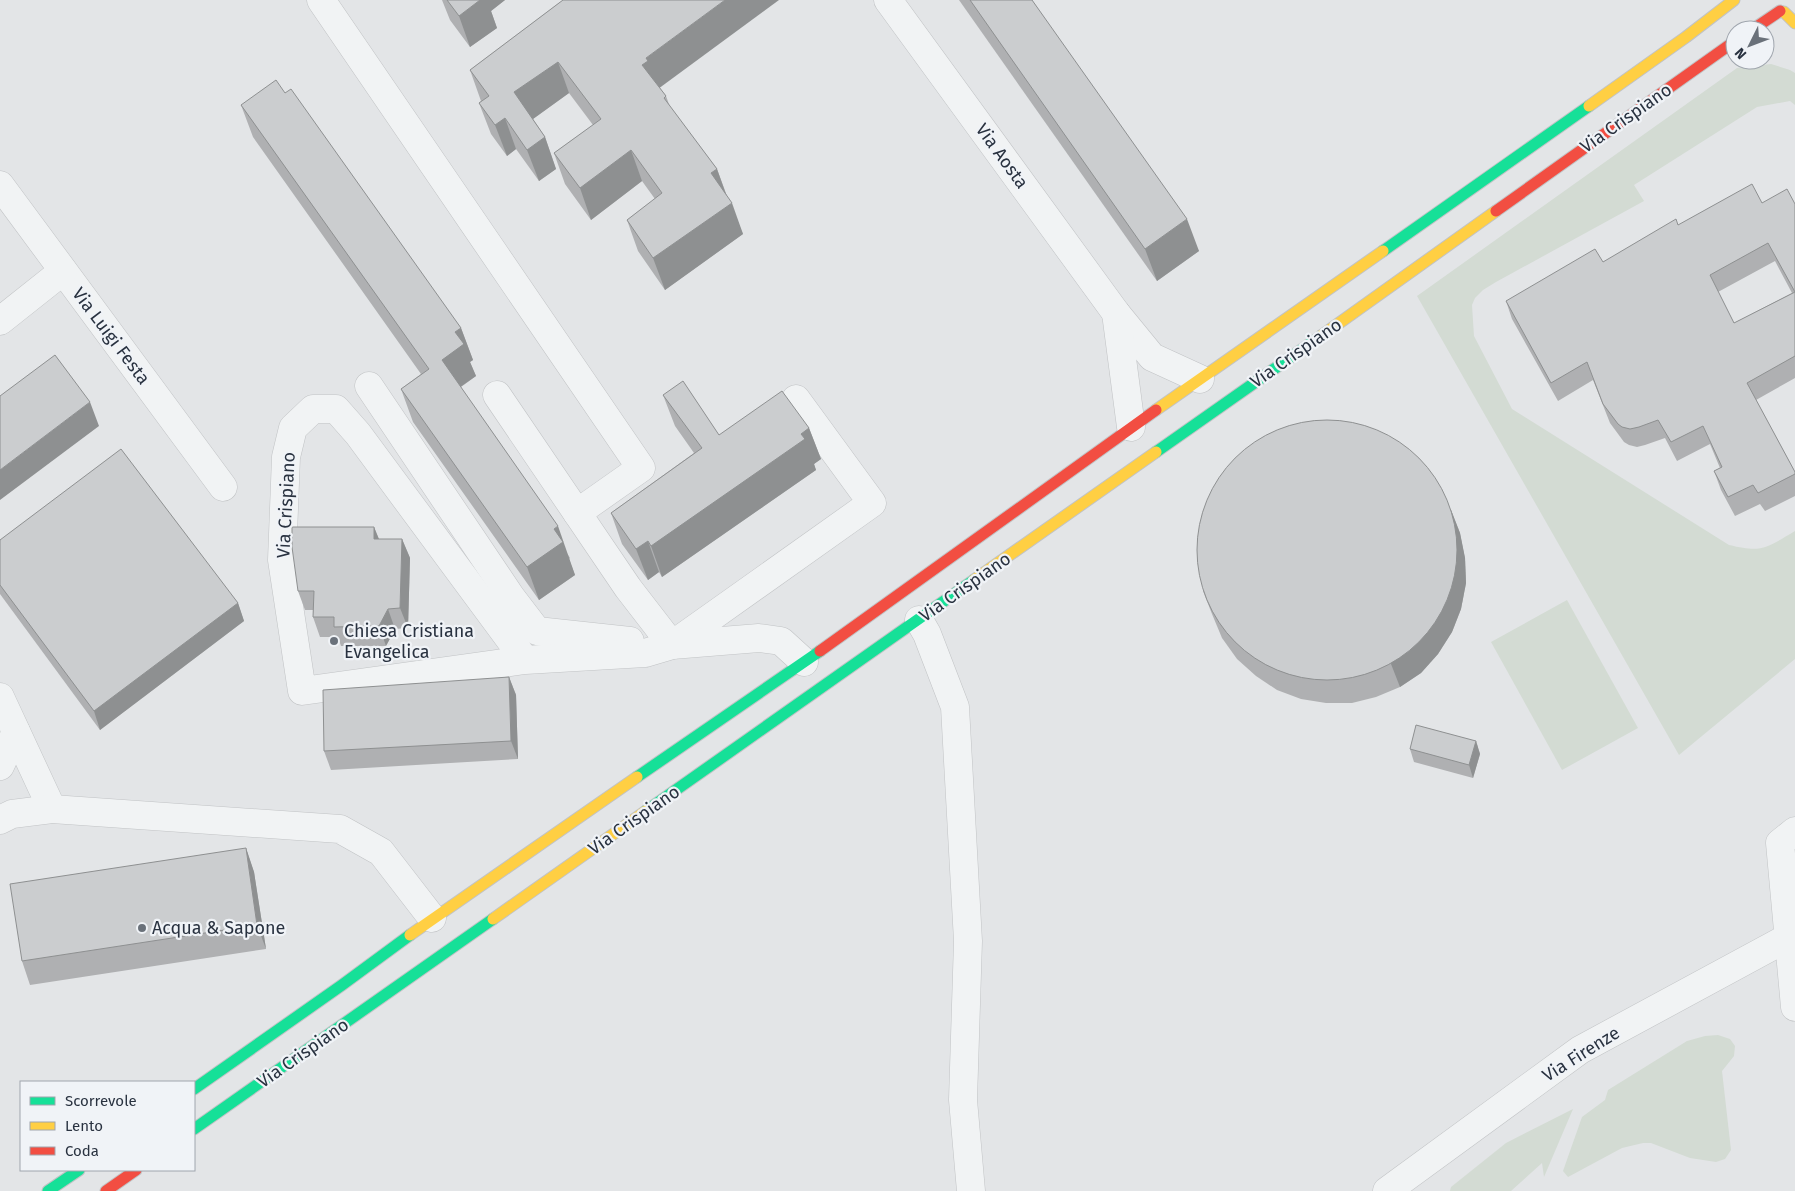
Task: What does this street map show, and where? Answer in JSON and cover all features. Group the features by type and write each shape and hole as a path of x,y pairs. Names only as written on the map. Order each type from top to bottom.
{"main road":[{"name":"Via Crispiano","path":"195,1088 342,985 432,918 804,662 1131,427 1686,37 1734,0"},
{"path":"1768,4 1786,11 1795,23"},
{"path":"1770,20 1786,11"},
{"name":"Via Crispiano","path":"195,1128 1725,49"},
{"path":"48,1191 78,1171"},
{"path":"106,1191 135,1171"}],"street":[{"path":"321,0 641,468 577,513"},
{"name":"Via Aosta","path":"888,0 1116,312 1152,357 1200,379"},
{"name":"Via Luigi Festa","path":"0,185 223,486"},
{"path":"0,321 63,272"},
{"path":"1116,312 1131,427"},
{"name":"Via Crispiano","path":"369,386 511,597 537,631 672,645 759,638 781,641 804,662"},
{"path":"497,395 628,588 672,645 872,503 796,400"},
{"name":"Via Crispiano","path":"525,660 358,434 336,409 313,409 293,428 286,458 283,514 282,560 302,691 525,660 645,653 672,645"},
{"path":"918,620 927,634 955,706 968,941 963,1100 971,1191"},
{"path":"0,697 52,809"},
{"path":"0,766 16,732"},
{"path":"0,820 12,814 52,809 340,829 381,852 432,918"},
{"path":"1795,830 1780,843 1795,1008"},
{"name":"Via Firenze","path":"1387,1191 1580,1050 1789,938"}],"shaded area":[{"path":"1775,65 1795,73 1795,105 1790,101 1757,107 1634,185 1644,201 1496,282 1483,290 1475,298 1472,305 1474,336 1512,409 1729,545 1757,549 1770,545 1795,531 1795,659 1679,755 1417,296 1734,70 1775,70"},
{"path":"1567,600 1638,728 1562,770 1491,642"},
{"path":"1718,1035 1730,1039 1735,1046 1734,1056 1722,1071 1731,1150 1725,1159 1716,1162 1690,1158 1651,1143 1643,1143 1622,1148 1568,1177 1563,1171 1582,1117 1605,1100 1608,1090 1687,1041"},
{"path":"1573,1109 1544,1177 1542,1163 1511,1191 1450,1191 1451,1187 1506,1143"}],"building":[{"path":"447,0 480,0 459,16"},
{"path":"563,0 725,0 646,58 648,61 642,65 717,169 711,173 732,203 653,258 627,220 662,193 631,150 580,188 554,153 601,119 558,62 514,92 545,137 527,150 505,118 495,125 479,103 489,96 470,70"},
{"path":"970,0 1032,0 1187,219 1145,249"},
{"path":"276,80 285,93 291,89 461,328 455,332 464,344 442,360 558,526 554,529 563,542 527,567 401,389 429,369 241,105"},
{"path":"1752,184 1762,203 1787,189 1795,204 1795,292 1795,356 1747,383 1795,474 1758,493 1753,485 1728,497 1714,471 1722,467 1703,426 1671,442 1658,420 1630,429 1618,424 1603,404 1587,362 1551,383 1506,301 1595,249 1603,262 1676,219 1678,225","holes":["1768,243 1795,292 1734,323 1710,275"]},
{"path":"55,355 90,402 0,470 0,396"},
{"path":"683,381 719,435 782,391 809,428 801,434 805,439 651,546 648,541 636,549 611,513 702,448 663,395"},
{"path":"1327,420 1352,423 1377,430 1399,442 1419,458 1435,478 1447,500 1454,525 1457,550 1454,575 1447,600 1435,622 1419,642 1399,658 1377,670 1352,677 1327,680 1302,677 1277,670 1255,658 1235,642 1219,622 1207,600 1200,575 1197,550 1200,525 1207,500 1219,478 1235,458 1255,442 1277,430 1302,423"},
{"path":"121,449 238,603 94,711 0,585 0,540"},
{"path":"292,527 374,527 374,539 402,539 400,608 388,609 379,626 334,627 334,617 313,617 314,591 298,591 292,547"},
{"path":"509,677 511,741 324,751 323,690"},
{"path":"1416,725 1476,741 1469,765 1410,749"},
{"name":"Acqua & Sapone","path":"246,848 257,925 22,961 10,884"}],"traffic: fast":[{"path":"1383,251 1589,106"},
{"path":"1156,452 1321,336"},
{"path":"646,811 974,580"},
{"path":"637,777 820,651"},
{"path":"195,1128 493,919"},
{"path":"195,1088 410,935"},
{"path":"48,1191 78,1171"}],"traffic: slow":[{"path":"1589,106 1686,37 1734,0"},
{"path":"1784,12 1795,23"},
{"path":"1321,336 1496,211"},
{"path":"1156,410 1383,251"},
{"path":"974,580 1156,452"},
{"path":"410,935 637,777"},
{"path":"493,919 646,811"}],"traffic: jam":[{"path":"1767,20 1780,11"},
{"path":"1496,211 1725,48"},
{"path":"820,651 1156,410"},
{"path":"106,1191 135,1171"}],"place":[{"name":"Chiesa Cristiana Evangelica","path":"334,641"},
{"name":"Acqua & Sapone","path":"142,928"}]}
